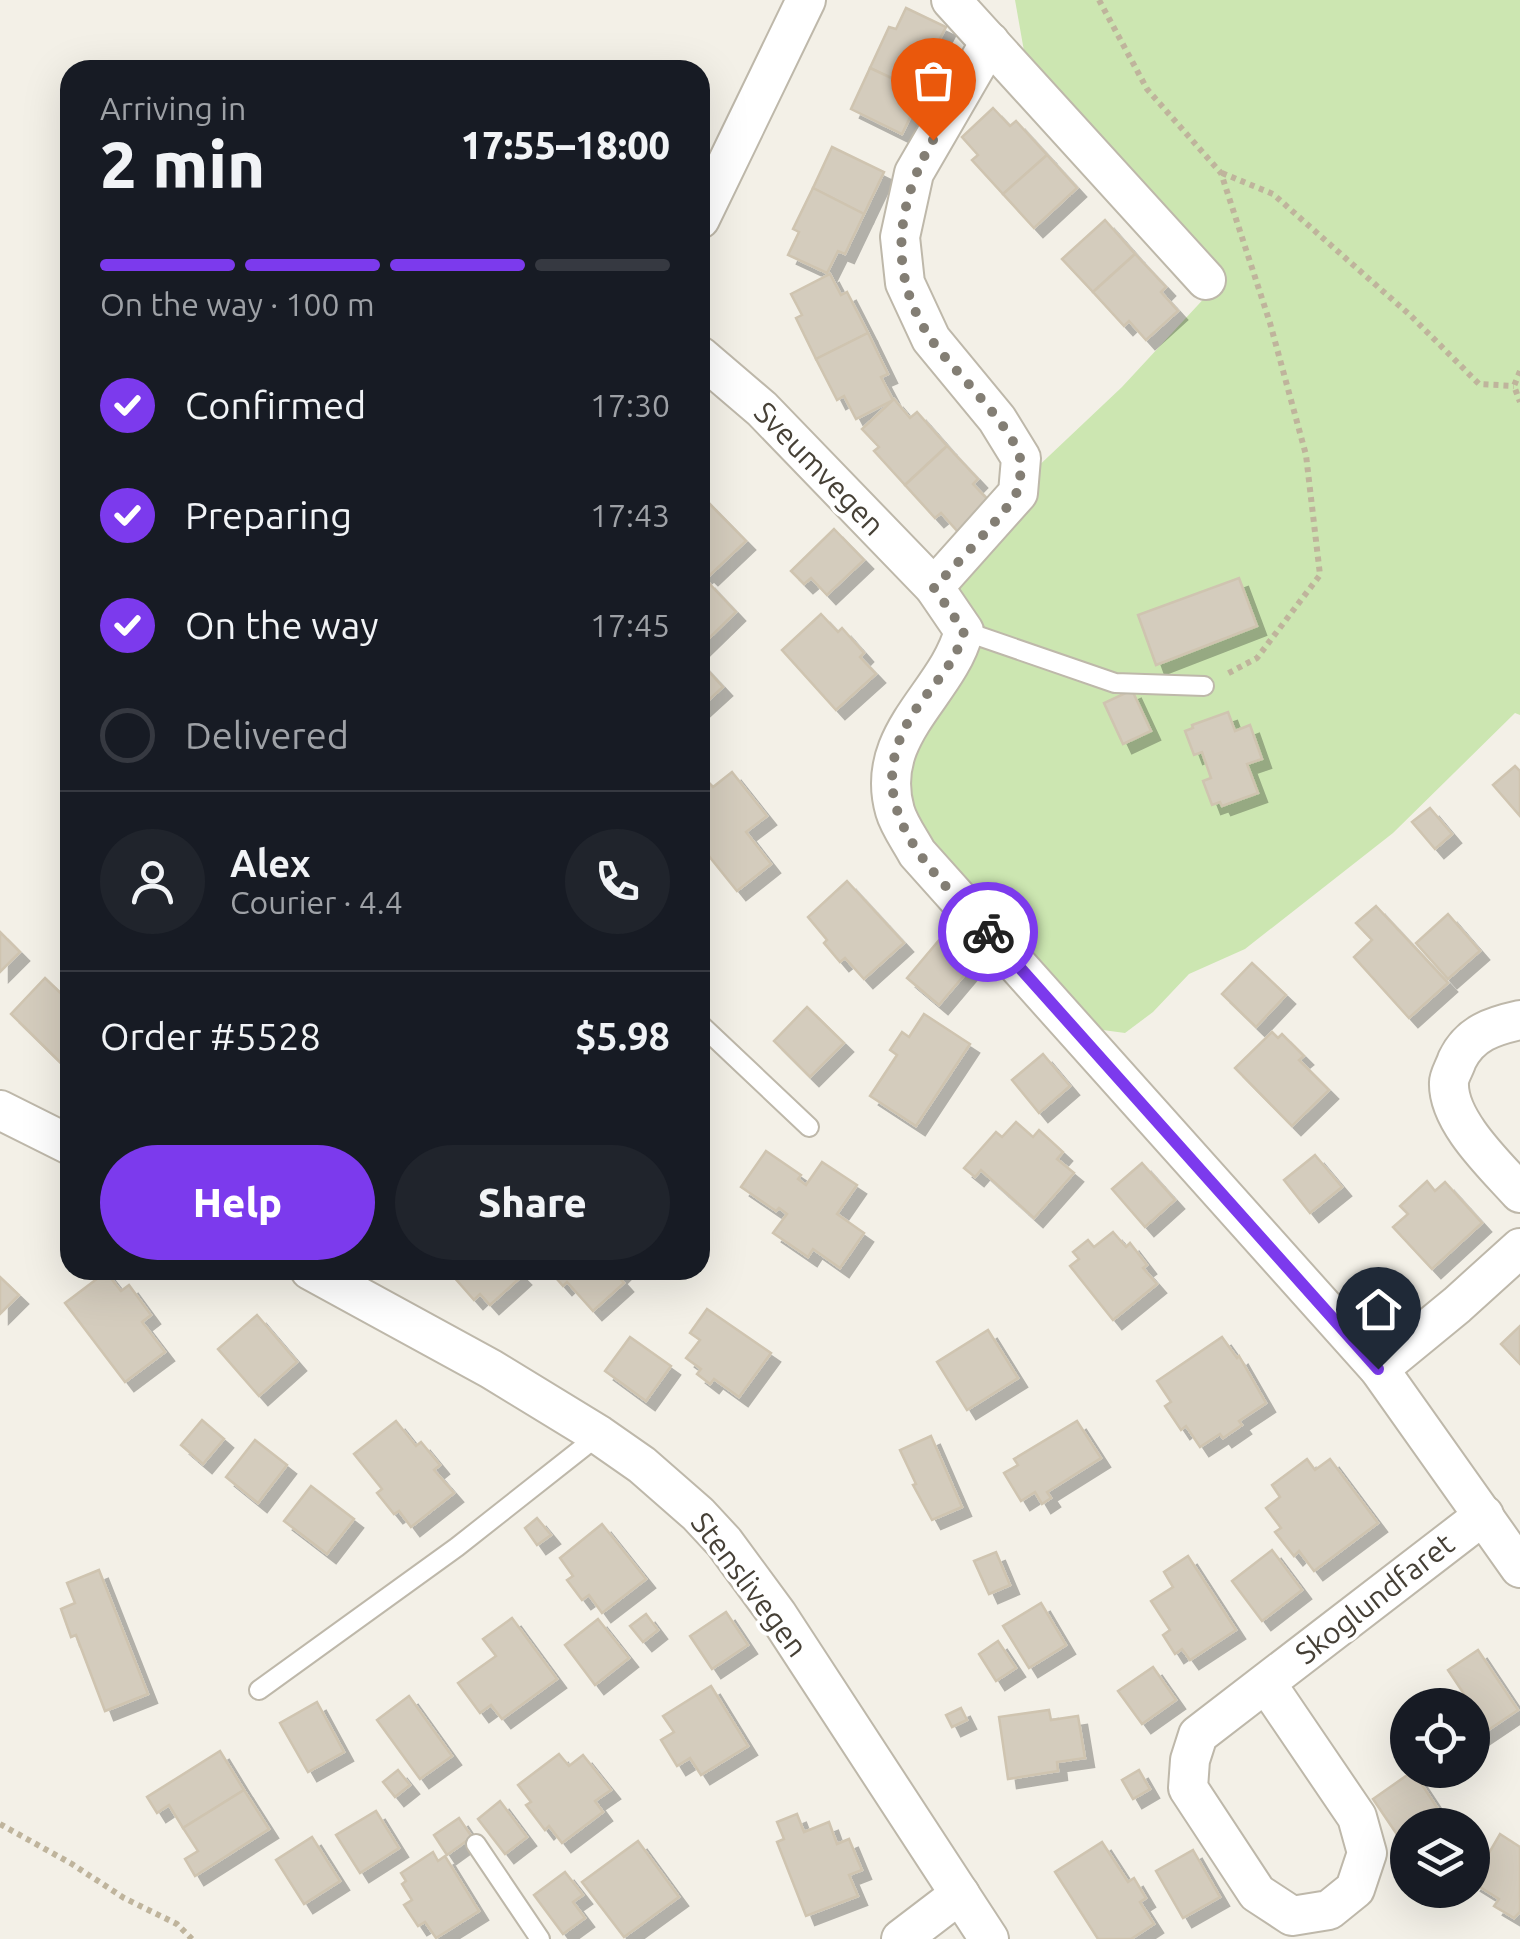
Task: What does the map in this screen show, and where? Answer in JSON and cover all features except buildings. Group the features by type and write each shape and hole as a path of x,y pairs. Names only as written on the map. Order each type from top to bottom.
{"street":[{"path":"710,198 806,0"},
{"path":"951,0 1206,280"},
{"path":"934,588 1018,492 1020,458 998,419 931,339 905,283 900,237 914,173 990,42"},
{"name":"Sveumvegen","path":"710,365 762,409 934,588 964,631"},
{"name":"Skoglundfaret","path":"964,631 957,656 909,721 891,781 895,812 917,853 1378,1369 1520,1568"},
{"path":"1520,1020 1483,1029 1461,1052 1448,1081 1455,1112 1520,1193"},
{"path":"0,1110 60,1140"},
{"path":"1378,1369 1520,1248"},
{"name":"Stenslivegen","path":"328,1280 491,1369 599,1435 668,1487 724,1542 777,1614 990,1939"},
{"name":"Skoglundfaret","path":"1266,1683 1357,1817 1367,1852 1355,1889 1329,1910 1292,1916 1257,1893 1188,1788 1190,1760 1198,1735 1484,1516"},
{"path":"901,1939 960,1894"}],"lane":[{"path":"964,631 1114,683 1204,686"},
{"path":"710,1033 810,1127"},
{"path":"259,1690 457,1547 599,1435"},
{"path":"476,1844 540,1939"}],"path":[{"path":"1100,0 1148,89 1221,172 1270,323 1306,455 1320,576 1258,658 1204,686"},
{"path":"1221,172 1273,194 1411,316 1480,384 1514,386"},
{"path":"1520,371 1514,386 1520,402"},
{"path":"0,1824 124,1898 177,1924 192,1939"}],"green space":[{"path":"1015,0 1520,0 1520,715 1515,713 1393,833 1245,949 1189,974 1153,1012 1125,1033 1073,1026 912,859 893,723 949,632 934,583 1031,473 1122,387 1210,292 1024,51"}],"way so far":[{"path":"933,140 914,173 900,237 905,283 931,339 998,419 1020,458 1018,492 934,588 964,631 957,656 909,721 891,781 895,812 917,853 988,932"}],"route":[{"path":"988,932 1378,1369"}]}
